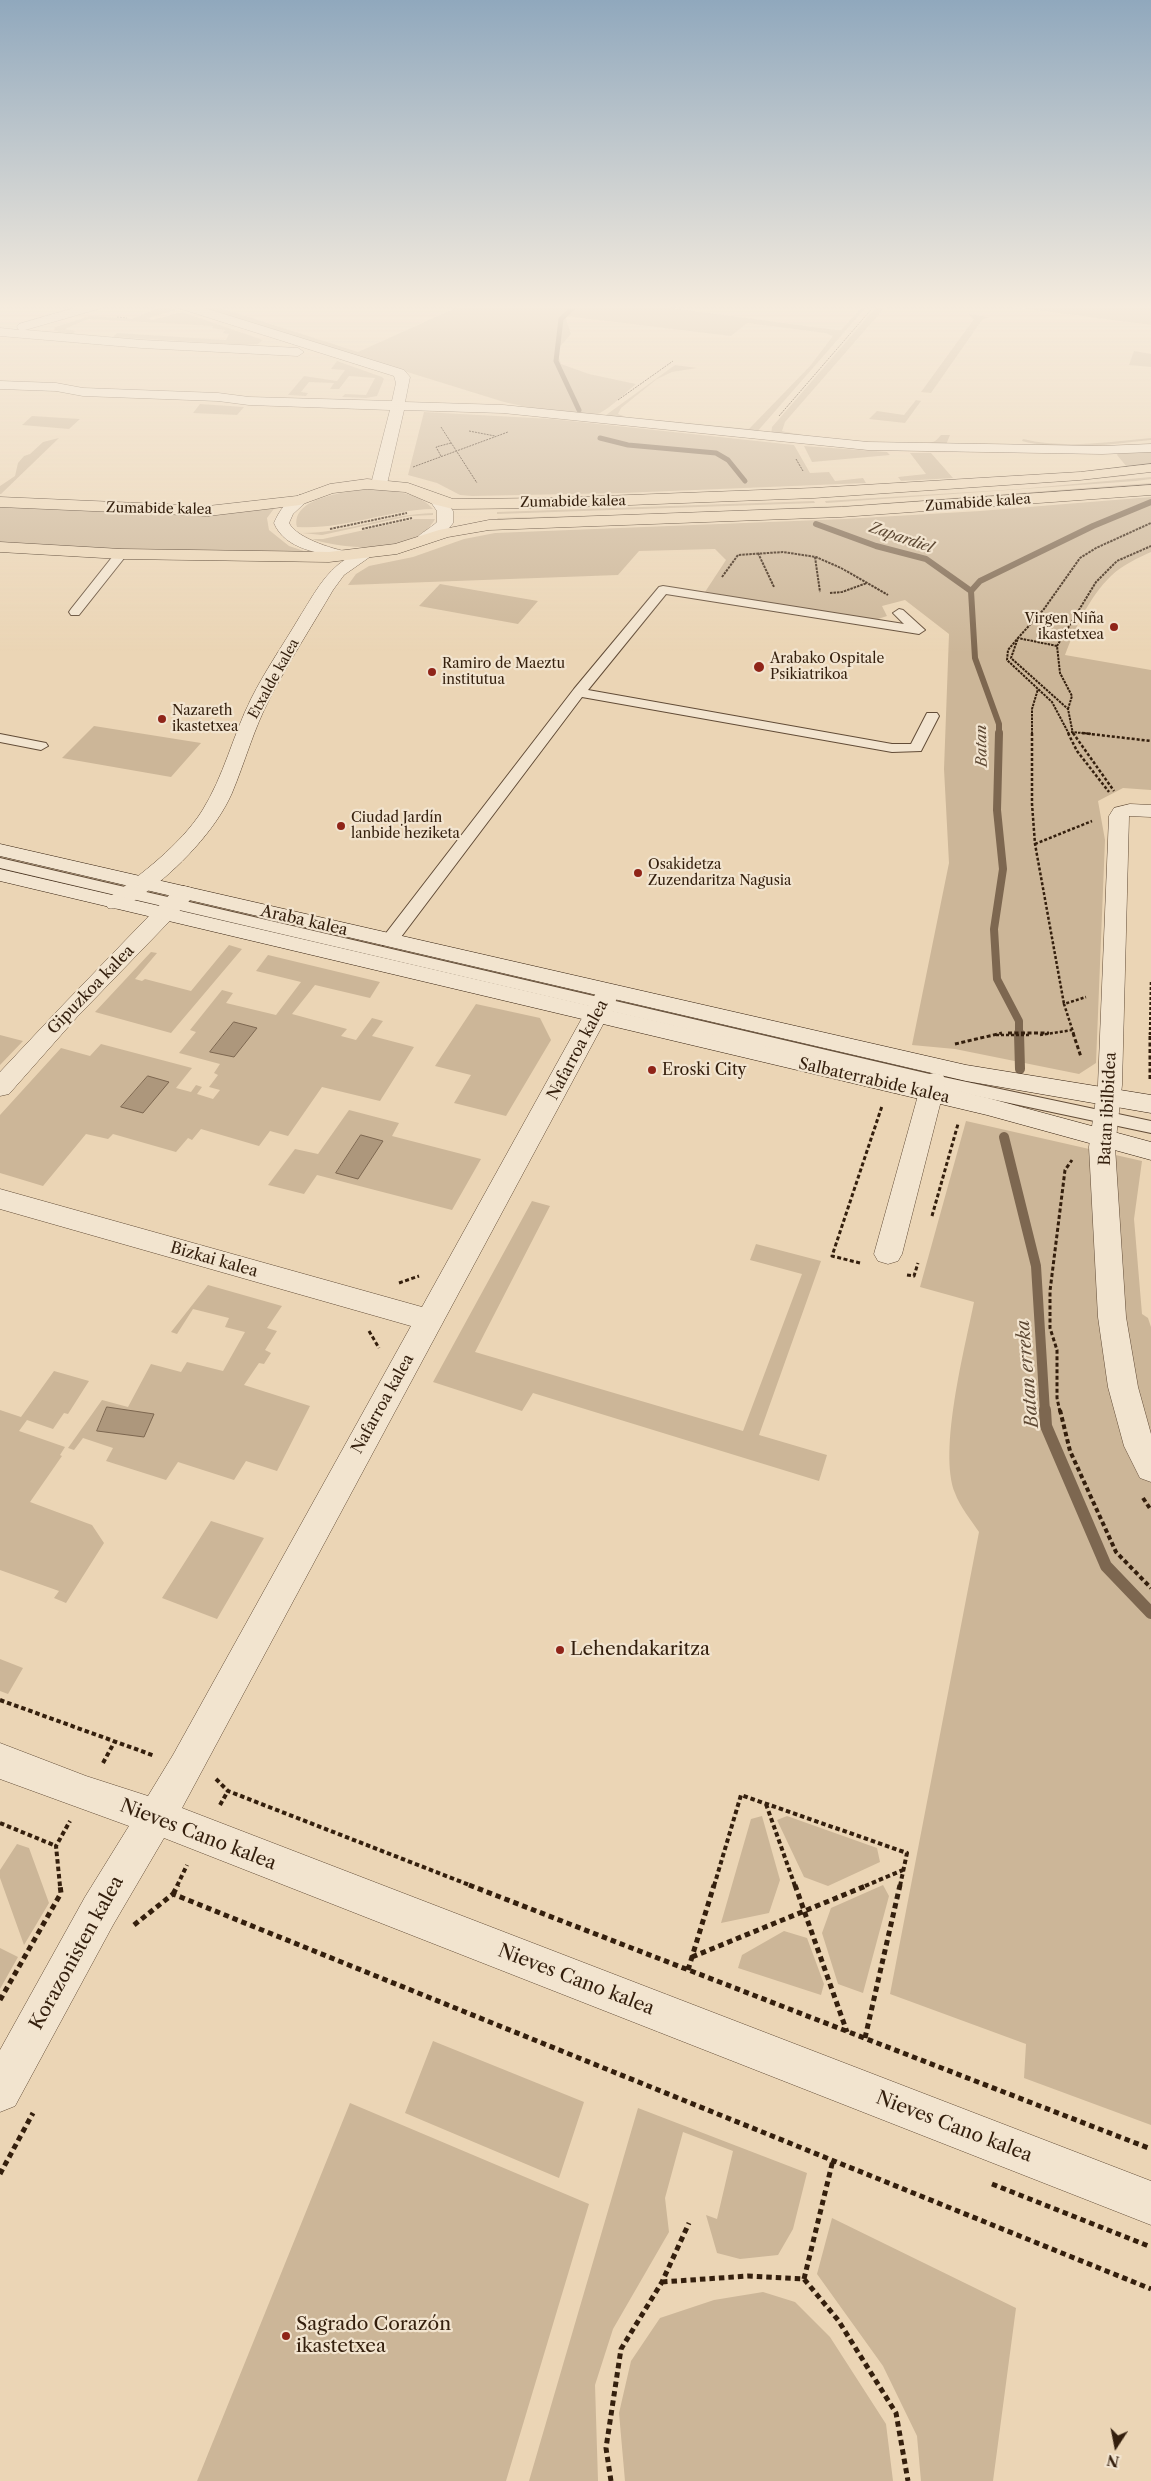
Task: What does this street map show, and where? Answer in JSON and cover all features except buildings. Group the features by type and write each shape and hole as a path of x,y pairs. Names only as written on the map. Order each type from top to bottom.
{"main road":[{"name":"Zumabide kalea","path":"0,502 208,511 239,509 300,500 330,489 380,484 414,490 438,501 486,504 833,492 1071,477 1151,468"},
{"name":"Zumabide kalea","path":"0,547 121,554 294,557 358,554 397,549 462,530 497,525 841,512 1151,490"}],"street":[{"path":"380,484 393,421"},
{"path":"620,421 868,446 1102,450 1151,448"},
{"path":"300,500 286,512 283,518 282,524 288,534 309,546 358,554"},
{"path":"423,540 433,535 445,523 446,516 443,506 438,501"},
{"name":"Etxalde kalea","path":"130,893 175,855 210,815 221,795 260,699 325,589 338,571 358,554"},
{"name":"Batan ibilbidea","path":"1133,805 1121,812 1119,816 1106,1118 1112,1317 1123,1387 1139,1446 1151,1469"},
{"name":"Araba kalea","path":"0,850 130,893 173,903 389,941 602,1004"},
{"name":"Araba kalea","path":"0,875 130,893 602,1004"},
{"name":"Gipuzkoa kalea","path":"0,1088 173,903"},
{"name":"Salbaterrabide kalea","path":"602,1004 966,1073 1106,1118 1151,1151"},
{"name":"Salbaterrabide kalea","path":"602,1004 932,1088 1106,1118 1150,1094"},
{"name":"Nafarroa kalea","path":"156,1817 186,1767 414,1317 602,1004"},
{"path":"888,1254 932,1088"},
{"name":"Bizkai kalea","path":"0,1199 414,1317"},
{"name":"Nieves Cano kalea","path":"0,1761 86,1794 156,1817 1151,2203"},
{"name":"Korazonisten kalea","path":"0,2091 99,1911 156,1817"}],"lane":[{"path":"75,612 121,554"},
{"path":"389,941 580,692 663,590 919,630 899,613"},
{"path":"580,692 892,748 916,748 932,716"},
{"path":"0,738 41,746"},
{"name":"Araba kalea","path":"0,863 130,893"},
{"name":"Salbaterrabide kalea","path":"1106,1118 1151,1127"}],"path":[{"path":"762,436 775,421"},
{"path":"439,424 482,490 486,504"},
{"path":"409,468 513,430"},
{"path":"441,456 436,447 451,443"},
{"path":"1068,709 1012,658 1018,638 1044,609 1080,558 1096,548 1151,523"},
{"path":"1133,805 1071,732 1068,709 1072,696 1060,674 1057,646 1096,582 1117,561 1151,546"},
{"path":"708,597 738,554 786,552 815,557 851,572 892,598 857,620"},
{"path":"758,553 774,584 774,594 769,607"},
{"path":"815,557 820,592"},
{"path":"722,577 731,578"},
{"path":"765,583 774,584"},
{"path":"811,591 842,592 868,583"},
{"path":"1018,638 1057,646"},
{"path":"1040,684 1032,709 1032,804 1035,844 1064,1004"},
{"path":"1071,732 1151,741"},
{"path":"1035,844 1095,819"},
{"path":"1150,1094 1151,980"},
{"path":"949,1046 1003,1033 1037,1035 1072,1030"},
{"path":"1073,1157 1065,1170 1050,1290 1050,1328 1057,1350 1056,1398 1070,1450 1116,1552 1151,1588"},
{"path":"374,1356 414,1317 424,1268"},
{"path":"0,1700 213,1777 228,1791 1151,2149"},
{"path":"0,2000 61,1893 56,1846 115,1741"},
{"path":"152,1754 156,1746"},
{"path":"688,1970 741,1795 907,1853 865,2038"},
{"path":"766,1804 847,2032"},
{"path":"0,1823 56,1846"},
{"path":"692,1957 903,1870"},
{"path":"129,1934 134,1926 173,1894 1151,2289"},
{"path":"0,2174 37,2106"},
{"path":"804,2279 833,2160"},
{"path":"611,2481 606,2448 621,2349 662,2282 689,2223"},
{"path":"662,2282 748,2276 804,2279 838,2320 896,2413 908,2481"}],"shaded area":[{"path":"27,421 78,421 69,429 22,425"},
{"path":"422,421 569,421 794,445 810,473 829,472 835,481 863,478 866,483 622,493 472,496 460,495 437,483 408,475"},
{"path":"635,421 665,421 749,429 757,421 767,421 756,433"},
{"path":"777,421 786,421 782,431 836,439 908,444 935,441 941,435 950,435 946,445 902,445 771,435 772,427"},
{"path":"885,421 907,421 905,423"},
{"path":"59,438 0,494 0,486 15,476 18,463 24,456 30,454 43,442"},
{"path":"1151,438 1151,440 1070,447 1022,441 1023,439 1055,444 1071,444"},
{"path":"804,446 887,452 890,455 812,462"},
{"path":"1151,451 1151,465 1127,467 1117,455 1118,453"},
{"path":"910,453 931,453 953,478 901,481 898,477 926,474"},
{"path":"1151,471 1126,476 1083,480 823,497"},
{"path":"1151,477 1151,479 1136,481 826,503 825,501 1019,489"},
{"path":"1151,483 1151,485 823,508 499,520 497,518 652,514 859,505"},
{"path":"372,489 405,493 427,503 433,509 416,510 331,526 297,527 297,517 303,508 312,502 324,497 351,491"},
{"path":"1151,497 1151,552 1120,568 1103,584 1084,613 1065,655 1151,670 1151,790 1123,788 1098,801 1105,840 1096,1063 1079,1074 955,1049 912,1045 949,863 944,769 949,634 905,600 882,606 887,616 875,620 705,592 726,560 715,549 639,551 618,575 348,585 356,574 369,566 413,557 464,539 495,533 844,519 980,511"},
{"path":"814,501 815,503 497,514 497,512"},
{"path":"0,505 68,509 276,506 267,518 269,530 289,546 307,552 114,549 0,542"},
{"path":"433,513 433,515 410,516 322,535 302,533 335,530 416,514"},
{"path":"415,519 435,519 426,531 412,539 396,544 378,547 342,546 312,539 323,539"},
{"path":"440,584 538,601 518,624 419,606"},
{"path":"94,726 201,743 171,777 62,758"},
{"path":"229,945 242,949 171,1033 95,1012 151,952 157,953 135,979 142,981 145,979 191,991"},
{"path":"268,955 380,982 370,998 315,985 292,1014 347,1029 341,1036 356,1040 372,1018 383,1021 372,1036 414,1047 380,1101 322,1087 288,1136 270,1131 259,1146 201,1129 192,1140 188,1138 176,1152 113,1134 108,1139 86,1134 43,1186 0,1173 0,1115 61,1048 90,1056 101,1044 192,1068 176,1088 191,1092 196,1085 202,1087 197,1094 213,1099 220,1090 209,1087 218,1075 214,1073 220,1064 179,1053 196,1032 190,1030 222,990 233,993 226,1003 276,1015 301,982 256,971"},
{"path":"476,1004 540,1018 551,1040 506,1116 454,1103 471,1075 435,1066"},
{"path":"234,1022 257,1028 234,1057 210,1052"},
{"path":"0,1035 23,1041 0,1065"},
{"path":"148,1076 169,1082 143,1113 121,1107"},
{"path":"349,1110 399,1123 392,1136 481,1159 452,1210 317,1175 304,1194 268,1185 295,1149 318,1154"},
{"path":"966,1121 1142,1161 1134,1219 1142,1314 1148,1318 1151,1327 1151,2125 1024,2078 1026,2044 890,1994 979,1532 955,1493 951,1475 950,1452 955,1399 974,1302 920,1287"},
{"path":"361,1135 383,1141 358,1179 336,1173"},
{"path":"532,1201 550,1206 475,1352 743,1431 802,1274 750,1260 756,1244 821,1261 759,1435 827,1455 819,1481 533,1393 522,1411 433,1382"},
{"path":"208,1285 282,1306 267,1328 277,1331 265,1350 271,1353 264,1364 259,1363 244,1385 310,1406 277,1471 246,1461 234,1480 178,1462 166,1480 106,1461 113,1448 83,1438 74,1450 68,1448 102,1400 128,1407 151,1364 181,1372 187,1362 223,1371 245,1332 225,1327 229,1318 193,1309 177,1334 171,1332"},
{"path":"54,1371 89,1381 68,1414 64,1413 53,1429 27,1420 19,1431 65,1447 60,1455 62,1456 30,1502 92,1525 104,1543 66,1603 54,1598 59,1591 0,1570 0,1410 21,1417"},
{"path":"107,1407 154,1414 144,1437 97,1431"},
{"path":"211,1521 264,1538 217,1619 162,1598"},
{"path":"0,1659 23,1668 8,1694 0,1691"},
{"path":"762,1816 780,1880 769,1913 721,1923 751,1819"},
{"path":"787,1816 877,1848 880,1862 828,1886 804,1877 777,1820"},
{"path":"17,1844 29,1848 49,1903 24,1945 0,1878 0,1870"},
{"path":"883,1885 889,1896 863,1993 838,1984 822,1933 831,1908"},
{"path":"784,1931 807,1938 824,1984 821,1995 738,1968 742,1955"},
{"path":"0,1948 18,1957 0,1989"},
{"path":"433,2041 584,2102 559,2178 405,2113"},
{"path":"350,2103 589,2204 506,2481 197,2481"},
{"path":"638,2108 807,2173 793,2229 778,2255 740,2259 717,2253 706,2215 717,2219 733,2151 683,2132 665,2198 669,2232 613,2329 595,2385 598,2481 529,2481"},
{"path":"832,2218 1016,2308 993,2481 921,2481 917,2436 883,2366 817,2274"},
{"path":"763,2292 795,2302 830,2337 886,2424 893,2481 625,2481 619,2413 631,2361 660,2318 714,2300"}],"waterway":[{"name":"Zapardiel","path":"600,438 628,445 716,453 728,460 745,481"},
{"name":"Batan","path":"971,591 980,581 1093,526 1151,502"},
{"name":"Zapardiel","path":"816,524 876,546 926,559 971,591"},
{"name":"Batan","path":"971,591 975,658 999,724 999,733"},
{"name":"Batan","path":"999,733 997,810 1003,869 994,929 997,979 1019,1021 1019,1033"},
{"name":"Batan","path":"1019,1033 1020,1069"},
{"name":"Batan erreka","path":"1004,1137 1036,1266 1045,1412"},
{"name":"Batan erreka","path":"1045,1410 1046,1426 1106,1566 1151,1613"}],"place":[{"name":"Virgen Niña ikastetxea","path":"1114,627"},
{"name":"Arabako Ospitale Psikiatrikoa","path":"759,667"},
{"name":"Ramiro de Maeztu institutua","path":"432,672"},
{"name":"Nazareth ikastetxea","path":"162,719"},
{"name":"Ciudad Jardín lanbide heziketa","path":"341,826"},
{"name":"Osakidetza Zuzendaritza Nagusia","path":"638,873"},
{"name":"Eroski City","path":"652,1070"},
{"name":"Lehendakaritza","path":"560,1650"},
{"name":"Sagrado Corazón ikastetxea","path":"286,2336"}]}
